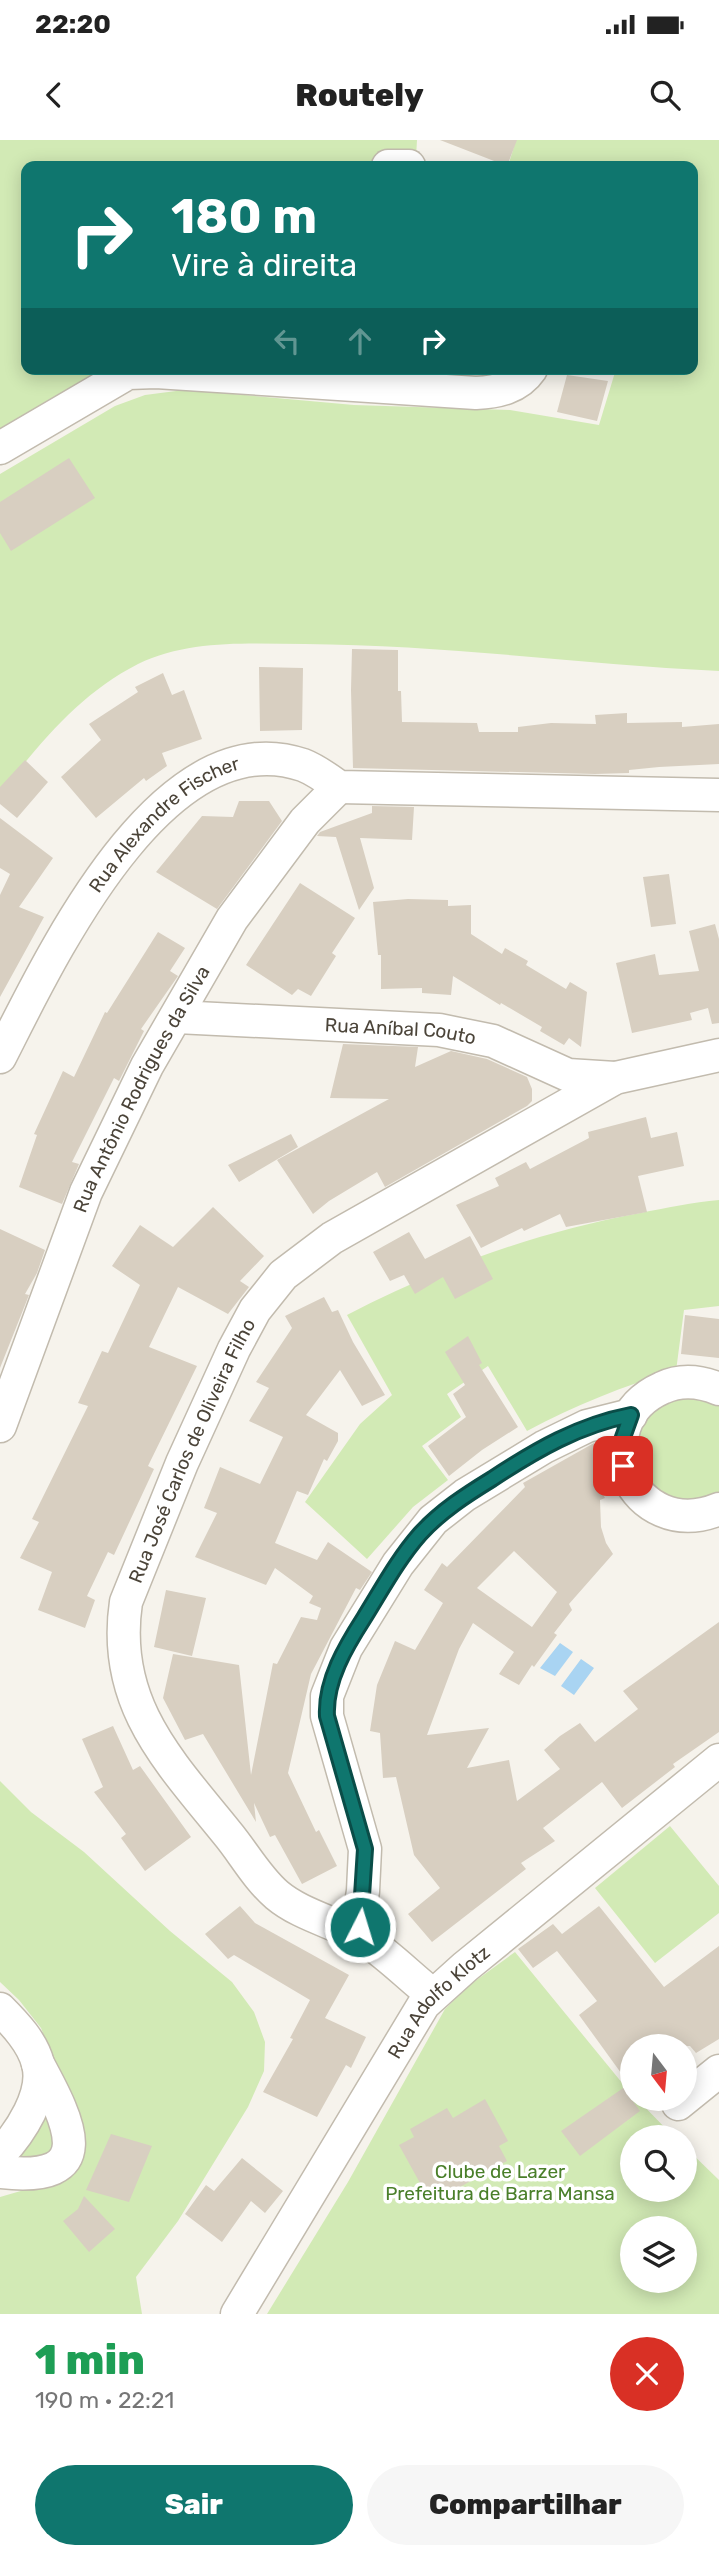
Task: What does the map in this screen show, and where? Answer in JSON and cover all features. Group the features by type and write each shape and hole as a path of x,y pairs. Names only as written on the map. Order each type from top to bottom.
{"street":[{"path":"0,448 122,375"},
{"path":"188,375 476,393 494,392 512,386 526,375"},
{"name":"Rua Alexandre Fischer","path":"0,1057 61,938 80,907 102,876 145,826 182,789 225,767 252,761 278,760 305,766 339,787"},
{"path":"339,787 719,795"},
{"name":"Rua Antônio Rodrigues da Silva","path":"0,1426 94,1172 147,1066 232,919 305,821 339,787"},
{"name":"Rua Aníbal Couto","path":"177,1017 439,1030 493,1041 568,1075 615,1078"},
{"name":"Rua José Carlos de Oliveira Filho","path":"433,1995 366,1941 282,1899 269,1887 182,1778 141,1714 126,1671 122,1640 126,1602 182,1463 234,1349 255,1310 283,1275 332,1238 615,1078 719,1055"},
{"path":"719,1389 689,1382 667,1386 646,1397 625,1427 621,1453 623,1466 634,1490 654,1507 679,1516 705,1514 719,1509"},
{"path":"366,1941 359,1922 365,1849 327,1716 330,1685 361,1622 410,1546 446,1509 555,1441 587,1426 631,1415"},
{"name":"Rua Adolfo Klotz","path":"237,2314 416,2015 433,1995 719,1760"},
{"path":"316,1916 331,1918 348,1913 357,1906 363,1891"},
{"path":"0,2009 18,2027 32,2049 65,2122 69,2141 67,2155 58,2168 33,2174 0,2172"},
{"path":"0,2154 20,2126 34,2099 38,2088 38,2064"},
{"path":"697,2089 719,2071"}],"green space":[{"path":"0,140 417,140 416,158 385,161 21,161 21,375 105,375 0,434"},
{"path":"516,140 719,140 719,671 357,645 241,644 178,650 138,664 97,690 45,739 0,794 0,474 115,406 145,395 200,391 354,405 510,410 599,425 614,375 698,375 698,161 510,161"},
{"path":"719,1200 719,1306 684,1310 676,1371 600,1397 527,1431 488,1366 447,1394 461,1417 422,1446 448,1480 413,1507 367,1559 305,1502 360,1424 392,1395 347,1315 417,1281 527,1241 602,1221"},
{"path":"689,1395 719,1403 719,1495 694,1501 672,1497 655,1487 643,1471 637,1453 638,1435 646,1417 663,1403"},
{"path":"0,1781 31,1812 84,1852 170,1931 232,1982 254,2012 265,2042 264,2071 248,2107 178,2221 136,2277 142,2314 0,2314 0,2197 31,2188 53,2177 64,2088 41,2028 19,2000 0,1982"},
{"path":"670,1826 719,1886 719,1913 655,1963 595,1888"},
{"name":"Clube de Lazer Prefeitura de Barra Mansa","path":"515,1952 620,2080 620,2111 649,2111 662,2125 620,2125 620,2202 697,2202 697,2159 719,2180 719,2314 267,2314 348,2182 445,2009 471,1984"},
{"path":"45,2097 64,2149 11,2166"}],"water":[{"path":"560,1643 573,1652 555,1676 540,1668"},
{"path":"581,1659 594,1668 574,1695 561,1686"}],"building":[{"path":"440,140 517,140 509,161 494,161"},
{"path":"567,375 608,381 597,421 557,412"},
{"path":"69,458 95,498 11,551 0,533 0,502"},
{"path":"352,649 398,650 398,691 401,691 402,722 477,723 479,732 518,732 518,727 551,723 596,724 595,715 627,713 627,723 682,722 682,727 719,724 719,764 595,774 353,768"},
{"path":"259,667 303,668 302,730 260,731"},
{"path":"163,673 172,695 184,690 202,739 162,753 167,766 146,781 144,778 96,818 61,777 101,740 89,724 138,692 135,687"},
{"path":"25,760 48,782 17,818 0,804 0,787"},
{"path":"239,801 269,801 282,821 217,909 156,872 202,816 233,817"},
{"path":"372,806 414,807 412,840 360,838 374,888 359,910 336,837 317,836 320,832 372,813"},
{"path":"0,818 53,858 19,907 44,917 0,997 0,895 10,874 0,868"},
{"path":"669,874 676,924 651,927 643,877"},
{"path":"300,883 355,918 332,953 336,956 311,996 298,989 292,995 246,965"},
{"path":"448,900 448,906 471,905 471,934 502,954 505,948 528,961 526,965 566,989 570,982 587,992 581,1047 569,1038 564,1045 540,1031 542,1027 453,976 451,995 422,993 422,988 381,989 381,955 378,955 373,902"},
{"path":"715,924 719,939 719,1023 712,1024 708,1008 690,1013 692,1020 632,1033 616,963 655,954 659,975 699,971 689,931"},
{"path":"158,932 185,948 170,971 178,976 141,1029 144,1031 119,1081 114,1078 72,1162 79,1164 62,1204 19,1187 37,1135 34,1134 63,1071 74,1077 105,1012 107,1013"},
{"path":"343,1044 418,1047 415,1067 451,1051 487,1059 527,1077 532,1089 532,1101 385,1187 377,1172 313,1214 277,1160 389,1099 330,1098"},
{"path":"646,1117 651,1138 677,1132 684,1166 638,1176 647,1212 566,1227 560,1214 524,1231 522,1228 481,1248 456,1205 499,1186 495,1178 526,1162 530,1169 589,1138 588,1132"},
{"path":"291,1134 298,1147 239,1182 228,1165"},
{"path":"213,1207 264,1256 240,1281 249,1287 228,1314 178,1287 149,1347 197,1366 148,1466 154,1469 114,1555 108,1552 87,1596 95,1600 85,1628 38,1610 52,1572 20,1558 39,1522 32,1519 88,1406 78,1403 102,1351 108,1353 140,1285 112,1266 140,1225 173,1247"},
{"path":"0,1229 45,1250 37,1273 25,1294 29,1295 0,1368"},
{"path":"409,1232 425,1259 470,1236 493,1279 455,1299 443,1277 415,1294 404,1275 390,1281 373,1252"},
{"path":"324,1297 332,1312 338,1310 353,1342 385,1395 362,1406 340,1370 306,1415 338,1433 338,1441 327,1461 324,1459 308,1495 297,1491 275,1543 317,1560 328,1542 372,1572 360,1590 356,1588 311,1674 288,1773 316,1832 319,1830 337,1866 302,1884 275,1835 270,1837 254,1803 256,1822 203,1734 185,1740 163,1698 173,1654 239,1665 251,1775 273,1663 277,1664 301,1617 317,1620 321,1608 309,1603 313,1596 275,1568 266,1585 195,1557 217,1513 204,1508 220,1467 260,1484 283,1437 249,1421 269,1388 256,1382 292,1328 285,1316"},
{"path":"685,1315 719,1319 719,1358 681,1354"},
{"path":"468,1336 482,1363 479,1365 518,1427 449,1476 428,1446 466,1417 453,1394 465,1385 445,1352"},
{"path":"594,1443 608,1473 594,1479 605,1498 600,1500 601,1527 613,1554 569,1604 572,1610 554,1633 557,1635 519,1685 499,1674 514,1652 473,1623 459,1649 427,1735 489,1728 467,1768 509,1760 517,1801 560,1769 544,1750 580,1723 595,1742 638,1709 623,1691 719,1622 719,1732 673,1764 675,1767 622,1808 602,1782 543,1828 555,1841 521,1863 526,1869 432,1942 408,1914 440,1888 414,1855 396,1777 383,1778 380,1733 370,1731 377,1685 395,1641 415,1650 443,1603 424,1590 442,1563 447,1567 525,1487 523,1483","holes":["514,1551 557,1592 532,1627 477,1588"]},
{"path":"166,1590 206,1598 192,1656 154,1647"},
{"path":"113,1726 133,1770 140,1766 191,1837 145,1871 121,1838 126,1834 94,1792 103,1787 82,1739"},
{"path":"240,1906 255,1923 349,1975 325,2018 366,2037 351,2068 346,2065 317,2117 263,2092 293,2039 290,2038 310,2000 234,1955 228,1959 205,1934"},
{"path":"599,1906 664,1987 719,1946 719,2039 697,2052 697,2034 620,2034 620,2072 579,2015 597,2001 557,1951 533,1968 518,1949 553,1924 562,1934"},
{"path":"620,2090 620,2111 640,2111 580,2156 561,2131"},
{"path":"485,2099 508,2141 499,2146 507,2161 431,2203 399,2145 414,2137 410,2129 447,2108 453,2118"},
{"path":"111,2134 152,2146 129,2202 86,2190"},
{"path":"242,2158 283,2191 265,2213 251,2201 222,2242 185,2214 206,2185 214,2191"},
{"path":"84,2196 115,2229 89,2252 63,2221 78,2209"}],"route":[{"path":"360,1927 365,1849 327,1716 330,1685 346,1648 410,1546 433,1520 465,1495 567,1435 606,1420 631,1415 622,1440 623,1466"}]}
